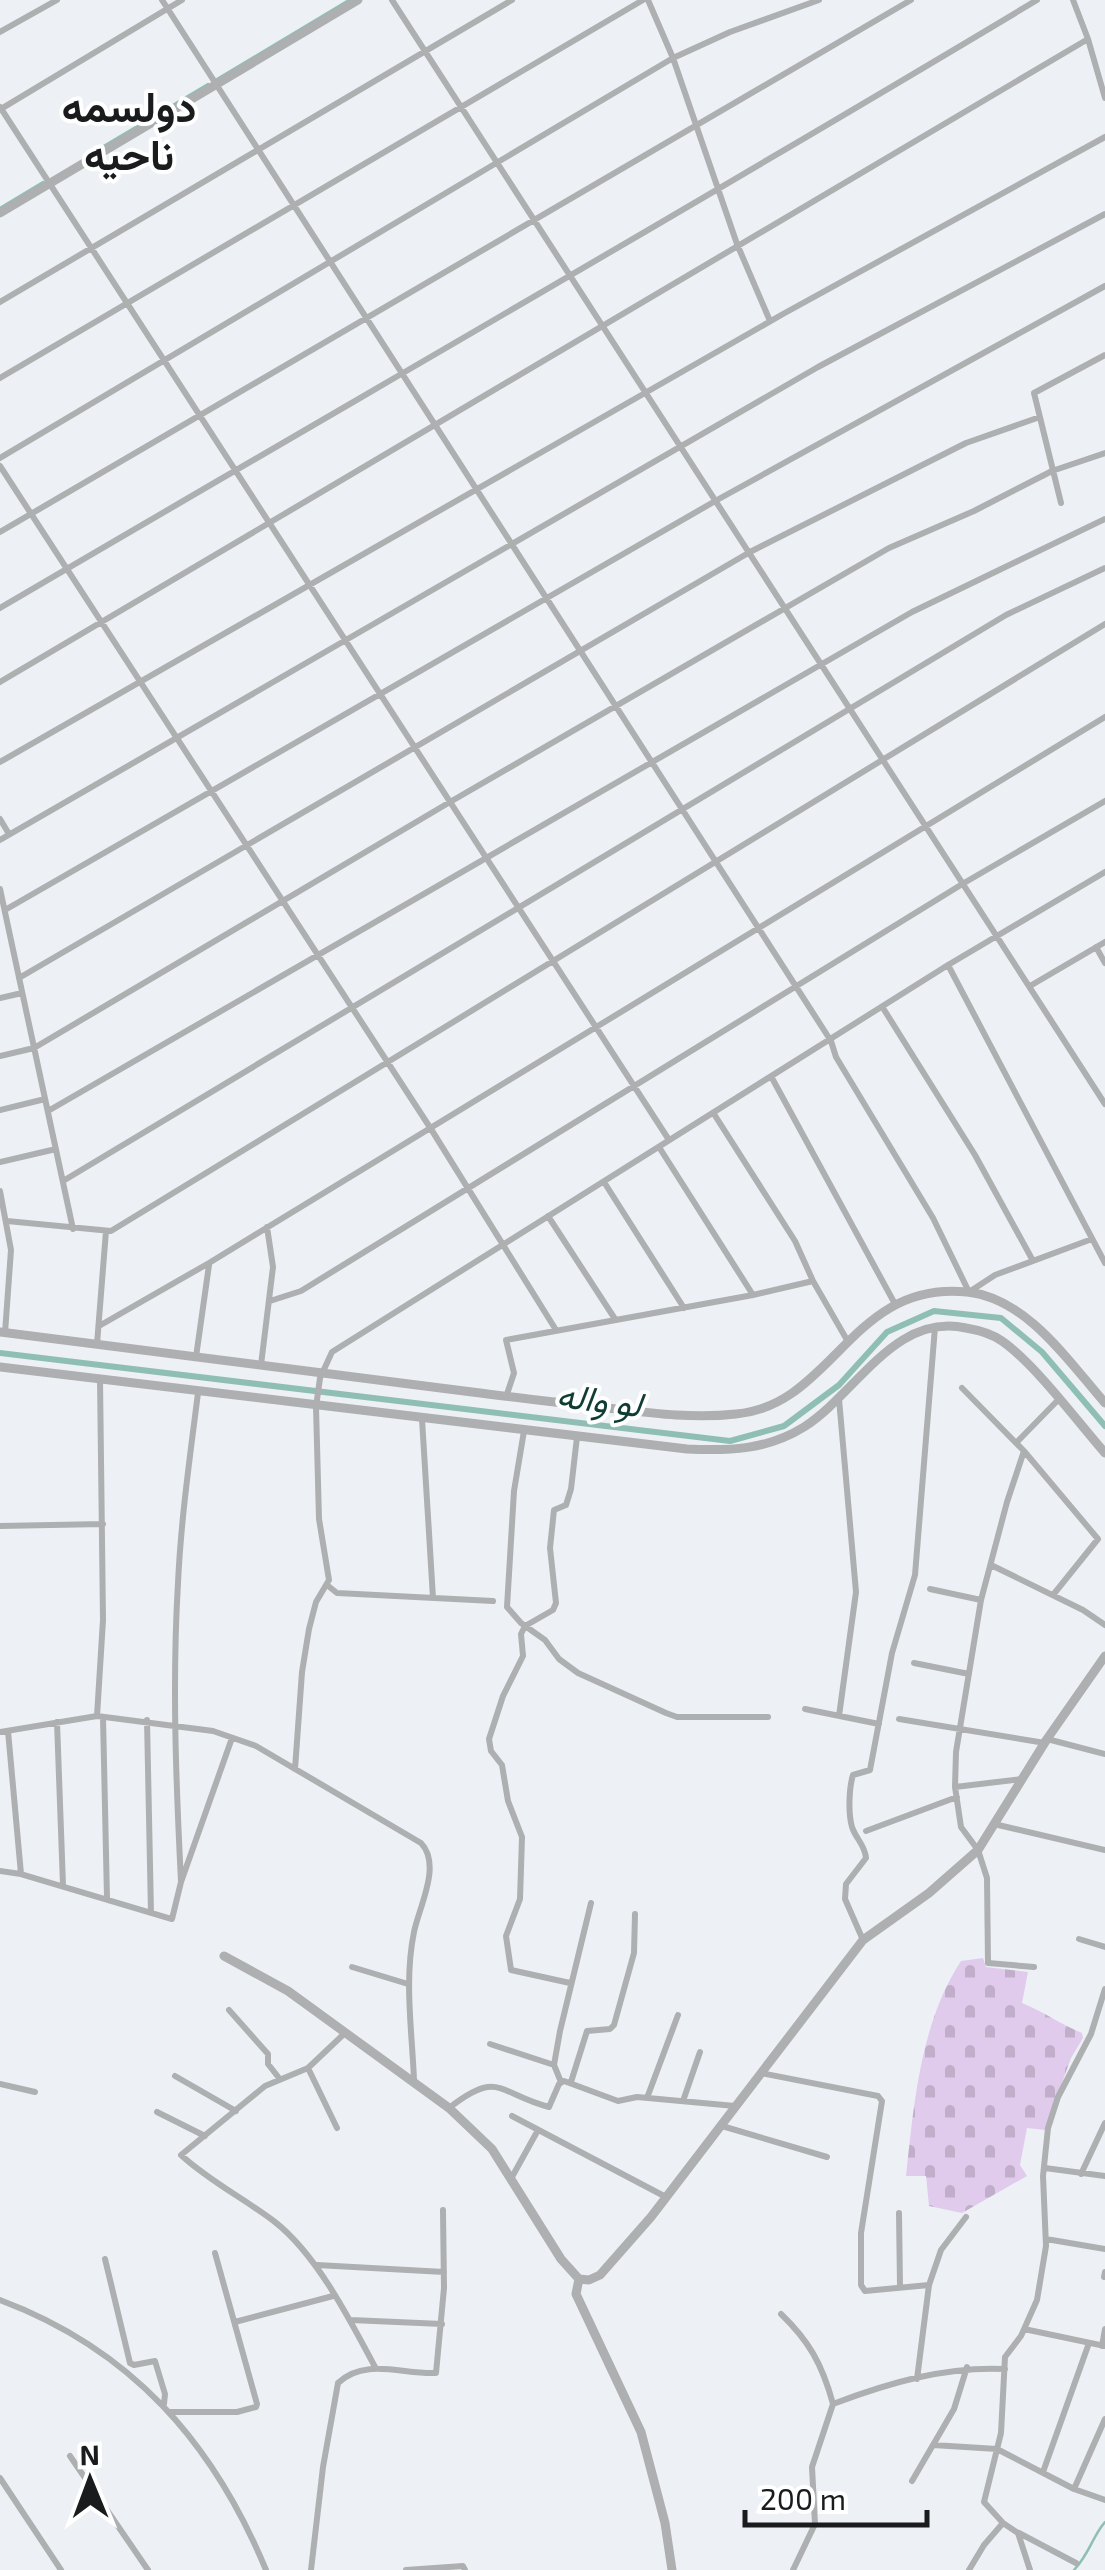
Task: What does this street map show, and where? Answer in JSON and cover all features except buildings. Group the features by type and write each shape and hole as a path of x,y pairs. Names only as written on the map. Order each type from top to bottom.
{"street":[{"path":"0,32 56,0"},
{"path":"162,0 760,928 933,1218 969,1292"},
{"path":"182,0 0,109 669,1140"},
{"path":"0,213 358,0"},
{"path":"392,0 1105,1104"},
{"path":"0,302 512,0"},
{"path":"0,378 646,0 672,58 737,244 770,321"},
{"path":"0,458 672,58 818,0"},
{"path":"0,532 910,0"},
{"path":"0,608 718,192 1038,0"},
{"path":"1073,0 1105,98"},
{"path":"0,682 1088,39"},
{"path":"0,762 770,321 1105,137"},
{"path":"0,840 818,367 1105,214"},
{"path":"4,910 717,500 1105,286"},
{"path":"1061,504 1034,394 1105,355"},
{"path":"19,978 750,552 966,442 1040,416"},
{"path":"0,1056 34,1048 890,548 1052,471 1105,453"},
{"path":"0,466 469,1189 556,1330"},
{"path":"48,1111 912,612 1105,519"},
{"path":"63,1181 1006,615 1105,568"},
{"path":"7,1221 111,1231 1105,624"},
{"path":"99,1326 209,1263 1105,717"},
{"path":"270,1301 301,1291 964,883 1105,801"},
{"path":"0,819 9,834"},
{"path":"295,1769 306,1643 316,1602 327,1585 319,1518 316,1404 321,1376 332,1352 948,965 1105,872"},
{"path":"0,888 73,1229"},
{"path":"1030,986 1105,942"},
{"path":"0,948 12,946"},
{"path":"1096,948 1105,963"},
{"path":"948,965 1105,1263"},
{"path":"0,998 22,993"},
{"path":"883,1008 975,1155 1032,1259"},
{"path":"772,1078 895,1304"},
{"path":"0,1110 46,1100"},
{"path":"714,1114 785,1224 847,1340"},
{"path":"659,1147 753,1296"},
{"path":"0,1162 56,1149"},
{"path":"604,1182 684,1308"},
{"path":"0,1192 7,1221 11,1278 3,1333 321,1376 690,1416 757,1411 773,1406 801,1387 874,1316 895,1304 928,1294 969,1292 1005,1305 1038,1328 1105,1403"},
{"path":"548,1216 615,1319"},
{"path":"261,1366 273,1267 267,1227"},
{"path":"97,1344 106,1231"},
{"path":"969,1292 995,1274 1092,1239"},
{"path":"196,1357 209,1263"},
{"path":"506,1397 514,1373 506,1340 753,1296 813,1281"},
{"path":"0,1368 422,1419 733,1451 768,1444 804,1427 858,1376 910,1335 951,1324 998,1338 1016,1352 1105,1453"},
{"path":"863,1940 845,1900 846,1884 866,1858 865,1847 852,1828 850,1784 854,1775 870,1770 892,1653 916,1575 935,1327"},
{"path":"100,1379 100,1716 108,1898"},
{"path":"962,1388 1016,1443 1098,1540 1054,1595"},
{"path":"181,1882 174,1724 180,1542 198,1393"},
{"path":"839,1398 856,1592 840,1716"},
{"path":"1016,1443 1058,1400"},
{"path":"422,1419 433,1598"},
{"path":"524,1430 514,1491 508,1607 545,1640 559,1659 578,1672 666,1713 768,1717"},
{"path":"570,1984 511,1970 506,1936 520,1899 522,1837 508,1801 502,1765 491,1751 489,1738 503,1696 523,1656 521,1634 525,1626 553,1610 556,1603 550,1527 554,1510 566,1506 577,1436"},
{"path":"1024,1452 981,1600 960,1729 955,1787 961,1827 978,1850 987,1878 988,1964 1034,1966"},
{"path":"0,1526 103,1524"},
{"path":"990,1564 1105,1624"},
{"path":"327,1585 337,1593 493,1601"},
{"path":"930,1590 981,1600"},
{"path":"224,1956 288,1991 449,2108 492,2149 561,2259 578,2279 589,2280 600,2275 666,2197 863,1940 928,1893 978,1850 1046,1741 1104,1659"},
{"path":"914,1663 969,1674"},
{"path":"805,1709 879,1724"},
{"path":"20,1874 4,1731 100,1716 174,1724 256,1746 427,1849 430,1872 407,1970 414,2080"},
{"path":"899,1718 1105,1754"},
{"path":"147,1720 151,1913"},
{"path":"58,1722 63,1886"},
{"path":"0,1871 108,1898 172,1919 181,1882 232,1738"},
{"path":"955,1787 1023,1779"},
{"path":"866,1830 957,1797"},
{"path":"994,1824 1104,1846"},
{"path":"449,2108 473,2090 489,2085 549,2107 561,2082 554,2064 591,1903"},
{"path":"572,2082 588,2031 610,2029 614,2024 634,1953 635,1914"},
{"path":"1079,1939 1105,1947"},
{"path":"352,1967 408,1984"},
{"path":"1076,2563 1003,2523 984,2502 997,2450 1006,2357 1037,2300 1046,2239 1048,2128 1058,2097 1091,2034 1105,1989"},
{"path":"230,2010 268,2054 268,2064 279,2078"},
{"path":"647,2098 678,2015"},
{"path":"346,2032 308,2068 279,2078 182,2152 182,2157 276,2223 316,2265 375,2367"},
{"path":"490,2044 554,2064"},
{"path":"682,2101 700,2052"},
{"path":"308,2068 337,2128"},
{"path":"760,2073 878,2096 882,2101 862,2233 860,2285 866,2291 929,2285"},
{"path":"176,2076 236,2111"},
{"path":"561,2082 572,2082 618,2101 647,2098 735,2106"},
{"path":"0,2084 35,2092"},
{"path":"156,2112 205,2136"},
{"path":"512,2116 666,2197"},
{"path":"1081,2174 1105,2123"},
{"path":"720,2125 827,2157"},
{"path":"512,2176 538,2130"},
{"path":"1045,2168 1105,2176"},
{"path":"311,2570 338,2383 375,2367 436,2373 442,2324 443,2210"},
{"path":"900,2214 900,2288"},
{"path":"917,2380 929,2285 941,2250 966,2217"},
{"path":"1046,2239 1105,2249"},
{"path":"167,2409 220,2413 256,2408 257,2400 215,2253"},
{"path":"105,2258 130,2363 155,2361 167,2409"},
{"path":"316,2265 444,2272"},
{"path":"578,2279 576,2294 640,2432 672,2570"},
{"path":"234,2322 333,2296"},
{"path":"0,2300 37,2314 88,2342 133,2374 167,2409 230,2494 266,2570"},
{"path":"781,2314 792,2330 797,2329 824,2370 833,2404 812,2467 816,2524 793,2570"},
{"path":"350,2320 442,2324"},
{"path":"1024,2329 1103,2346 1105,2329"},
{"path":"1043,2472 1090,2343"},
{"path":"833,2404 887,2384 967,2367 1005,2369"},
{"path":"912,2480 954,2409 967,2367"},
{"path":"1074,2489 1105,2419"},
{"path":"933,2444 997,2450 1074,2489 1105,2500"},
{"path":"70,2456 148,2570"},
{"path":"0,2478 62,2570"},
{"path":"969,2570 1003,2523"},
{"path":"1018,2532 1030,2570"},
{"path":"406,2570 463,2566 465,2570"}],"green space":[{"path":"983,1958 986,1967 1028,1972 1022,2003 1082,2033 1083,2038 1071,2058 1045,2130 1027,2128 1020,2165 1027,2176 962,2213 929,2206 926,2176 906,2176 921,2065 936,2011 961,1961"}],"waterway":[{"path":"217,79 349,0"},
{"path":"102,147 208,84"},
{"path":"0,208 43,182"},
{"name":"لو واله","path":"0,1353 730,1441 784,1426 839,1385 887,1332 934,1311 1001,1318 1042,1352 1105,1426"},
{"path":"1074,2570 1105,2522"}],"district":[{"name":"دولسمه ناحیه","path":"129,131"}]}
